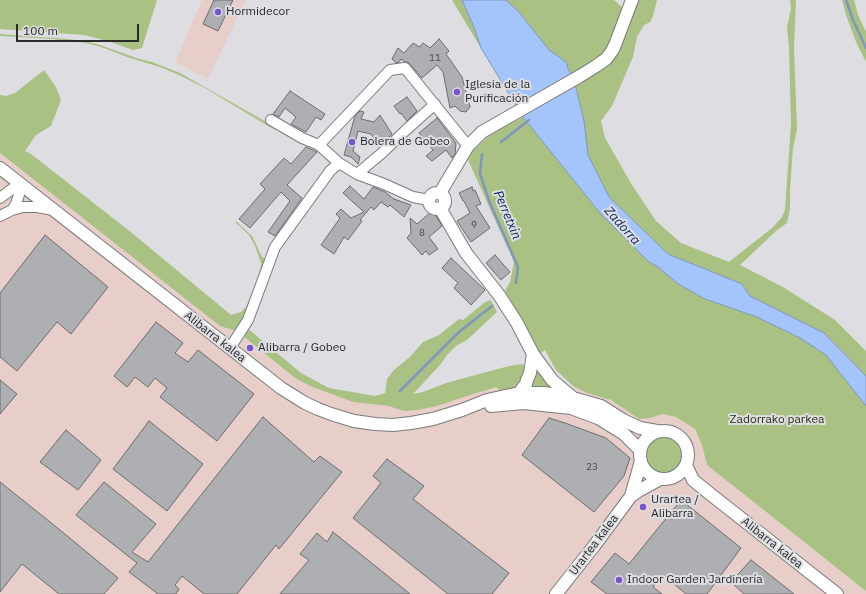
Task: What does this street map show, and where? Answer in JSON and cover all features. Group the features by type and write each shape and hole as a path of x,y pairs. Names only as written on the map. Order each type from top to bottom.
{"street":[{"path":"440,193 468,146 482,132 580,76 606,59 612,51 620,33 632,0"},
{"path":"318,145 390,70 405,68 468,146"},
{"path":"357,174 435,104"},
{"path":"271,120 302,138 318,145 339,163 357,174 413,197 429,200"},
{"path":"230,348 248,320 275,247 330,171 339,163"},
{"name":"Alibarra kalea","path":"0,168 281,388 305,403 331,414 346,419 375,424 393,425 433,419 487,400 519,393 545,393 573,398 600,406 640,428 657,431"},
{"path":"0,198 12,189 22,185"},
{"path":"12,210 16,204 22,185"},
{"path":"0,189 0,198"},
{"path":"436,192 440,193 444,196 446,201 440,208 435,209 430,205 430,196 436,192"},
{"path":"0,216 12,210 23,207 37,207 54,210"},
{"path":"440,208 466,253 499,295 517,323 533,354 552,380 573,398"},
{"path":"519,393 526,384 530,374 533,354"},
{"name":"Alibarra kalea","path":"462,410 524,403 572,408 598,418 624,434 641,456"},
{"path":"657,431 671,431 677,434 686,444 688,458 686,465 677,475 665,478 652,475 645,469 641,456 644,442 649,435 657,431"},
{"name":"Urartea kalea","path":"631,496 641,456"},
{"name":"Alibarra kalea","path":"686,465 694,480 707,492 837,594"},
{"name":"Alibarra kalea","path":"665,478 680,480 707,492"},
{"name":"Urartea kalea","path":"556,594 631,496 644,487 665,478"}],"shaded area":[{"path":"202,0 246,0 208,79 175,62"},
{"path":"0,153 220,326 236,331 295,378 353,402 389,406 405,411 437,406 496,387 561,393 573,386 587,393 611,400 639,419 650,418 663,414 676,417 695,429 702,445 707,465 866,591 866,594 0,594"}],"green space":[{"path":"0,0 157,0 142,48 133,50 111,42 84,35 0,29"},
{"path":"452,0 462,0 474,27 481,48"},
{"path":"506,0 614,0 623,8 613,40 598,61 573,76 562,59 549,50 519,12"},
{"path":"636,0 657,0 650,22 644,25 637,37 633,57 612,106 601,121 605,138 632,185 656,221 681,243 729,262 772,228 782,217 785,210 791,123 787,27 791,9 790,0 796,0 794,47 797,129 793,148 790,208 787,223 776,231 740,265 783,287 835,320 866,351 866,376 824,333 750,296 742,284 668,254 609,197 588,155 584,121 575,84 606,64"},
{"path":"842,0 854,0 858,15 866,32 866,62 856,42"},
{"path":"0,34 89,42 152,62 180,73 275,127 274,129 205,88 181,76 160,67 101,47 86,43 52,39 0,36"},
{"path":"44,70 56,87 61,100 51,126 36,135 25,151 31,154 132,233 231,315 241,312 246,307 260,276 261,263 249,235 236,223 236,221 252,236 262,257 264,258 265,266 252,301 236,331 220,326 0,153 0,95 6,96 15,93"},
{"name":"Zadorrako parkea","path":"523,117 600,213 649,262 658,267 677,283 705,299 757,317 800,338 826,355 866,406 866,591 707,465 702,445 695,429 676,417 663,414 650,418 639,419 611,400 587,393 573,386 556,370 545,350 540,353 505,291 510,282 514,262 468,160 473,151 492,133"},
{"path":"490,300 497,312 467,340 456,346 413,394 423,392 446,383 509,366 522,364 526,367 526,372 519,384 513,389 502,392 496,387 437,406 418,410 405,411 389,406 353,402 310,386 295,378 243,336 247,328 301,373 329,388 375,396 385,393 387,379 394,370 410,357 423,342 439,335 459,319 463,320"},
{"path":"535,363 561,393 528,388"},
{"path":"668,435 675,438 681,444 684,455 683,463 675,472 668,475 660,475 653,472 645,463 644,451 647,444 656,436"}],"water":[{"name":"Zadorra","path":"462,0 506,0 519,12 549,50 567,64 568,69 573,76 584,121 588,155 609,197 668,254 742,284 750,296 824,333 866,376 866,406 826,355 800,338 757,317 705,299 677,283 658,267 649,262 600,213 523,117 481,48 474,27"}],"building":[{"name":"Hormidecor","path":"214,0 233,0 218,31 203,24"},
{"path":"439,39 449,51 446,54 462,77 470,107 466,112 460,111 455,106 450,108 443,72 437,65 422,78 408,62 401,59 396,63 392,59 398,48 404,53 413,43 420,47 423,43 430,48"},
{"path":"290,91 325,114 321,120 316,117 306,132 291,124 296,117 285,108 279,117 273,114"},
{"path":"407,97 417,111 407,121 394,106"},
{"path":"360,111 364,112 361,119 374,122 380,115 392,134 380,146 371,134 358,131 353,151 360,157 358,164 351,157 344,155 355,116"},
{"path":"437,118 456,143 455,154 452,158 446,150 432,161 426,156 433,150 419,133"},
{"path":"306,147 317,152 287,185 302,198 275,236 268,232 290,201 281,192 250,228 239,219 265,189 260,184 284,158 291,164"},
{"path":"350,186 364,199 373,187 385,192 394,199 411,205 404,217 390,205 388,207 381,202 374,210 371,207 360,220 362,221 348,240 344,237 334,254 321,245 340,218 336,214 341,209 351,218 364,212 343,193"},
{"path":"472,187 473,191 475,190 481,204 476,206 490,228 471,242 457,221 470,213 459,193"},
{"path":"432,211 442,226 429,237 438,249 429,255 426,251 422,255 407,238 411,233 410,218 417,224"},
{"path":"45,235 108,287 71,334 57,322 17,371 0,357 0,293"},
{"path":"495,255 510,272 501,280 486,263"},
{"path":"451,258 485,290 471,305 454,288 458,283 442,268"},
{"path":"156,322 183,343 175,353 188,362 198,350 254,394 217,441 160,397 167,388 155,378 148,387 135,377 127,387 114,376"},
{"path":"0,380 17,394 0,414"},
{"path":"263,417 314,462 320,456 342,472 279,549 276,545 237,594 204,594 182,576 175,585 179,589 176,594 158,594 129,572 137,563 76,515 104,482 156,524 132,552 148,562"},
{"path":"549,418 606,438 630,458 624,476 594,512 522,455"},
{"path":"149,421 203,464 167,511 113,469"},
{"path":"66,430 101,460 78,490 40,462"},
{"path":"387,459 424,486 413,499 509,573 492,594 448,594 353,518 381,483 373,476"},
{"path":"0,482 118,578 104,594 59,594 22,564 0,592"},
{"path":"681,500 741,548 707,594 686,594 663,575 653,587 662,594 607,594 591,582 615,553 629,564"},
{"path":"333,532 410,594 280,594 309,560 300,554 317,533 327,542"},
{"path":"751,560 794,594 744,594 731,582"}],"waterway":[{"path":"846,0 853,20 866,48"},
{"name":"Perretxin","path":"501,142 529,120"},
{"name":"Perretxin","path":"482,154 480,174 490,203 518,267 516,283"},
{"name":"Perretxin","path":"400,391 459,332 492,306"}],"place":[{"name":"Hormidecor","path":"218,12"},
{"name":"Iglesia de la Purificación","path":"457,92"},
{"name":"Bolera de Gobeo","path":"352,142"},
{"name":"Alibarra / Gobeo","path":"250,348"},
{"name":"Urartea / Alibarra","path":"643,507"},
{"name":"Indoor Garden Jardinería","path":"619,580"}]}
